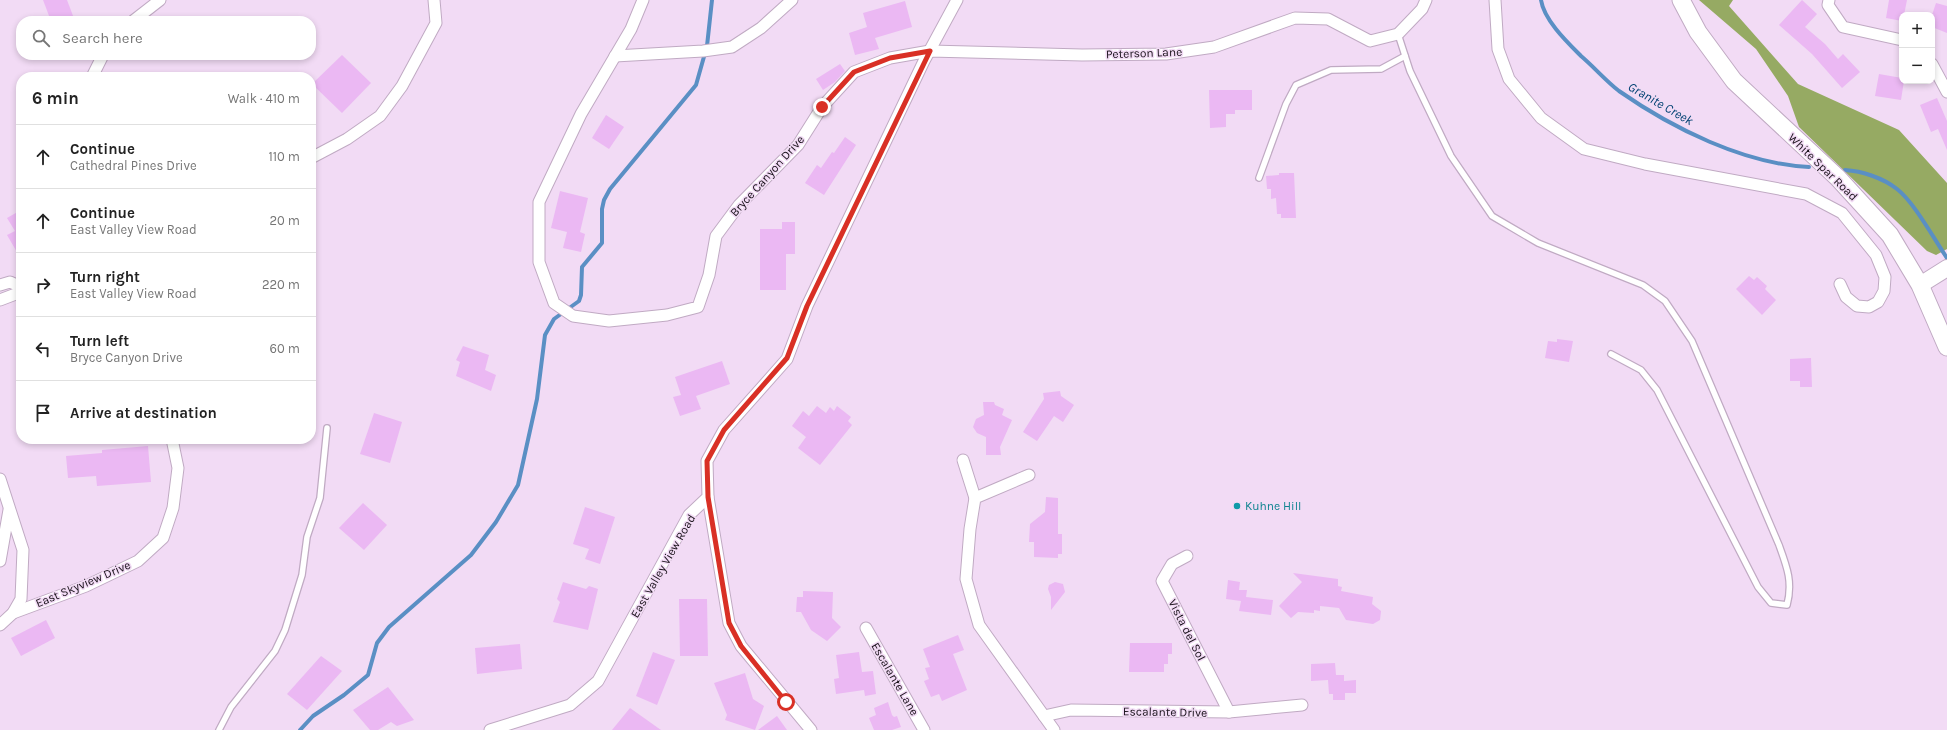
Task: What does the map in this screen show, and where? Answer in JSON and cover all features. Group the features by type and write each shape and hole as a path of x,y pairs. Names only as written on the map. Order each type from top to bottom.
{"main road":[{"name":"White Spar Road","path":"1681,0 1698,32 1734,81 1838,178 1890,236 1920,285 1947,347"}],"street":[{"path":"139,16 160,0"},
{"path":"316,155 347,139 380,116 402,86 436,23 434,0"},
{"name":"Bryce Canyon Drive","path":"643,0 632,29 581,114 538,202 539,262 554,303 573,316 609,321 667,315 698,308 709,275 716,236 739,204 798,145 822,107 854,72 890,58 930,51"},
{"path":"616,56 703,51 732,46 761,28 792,0"},
{"path":"811,730 741,646 729,623 708,497 707,461 724,430 787,358 807,306 930,51 957,0"},
{"path":"1398,34 1422,9 1426,0"},
{"path":"1494,0 1498,49 1509,79 1541,118 1584,149 1645,164 1806,194 1842,213 1876,255 1885,277 1884,290 1878,302 1869,307 1857,306 1846,297 1840,284"},
{"path":"1829,0 1828,5 1843,27 1899,39"},
{"name":"Peterson Lane","path":"930,51 1166,54 1214,47 1295,18 1328,19 1370,41 1398,34"},
{"path":"94,72 100,60"},
{"path":"1935,70 1947,92"},
{"path":"1920,285 1947,268"},
{"path":"0,285 10,282 16,285"},
{"path":"0,300 16,294"},
{"name":"East Skyview Drive","path":"13,613 86,586 138,561 163,538 172,508 178,468 173,444"},
{"path":"963,460 975,498 970,529 966,579 979,626 1054,730"},
{"path":"975,498 1029,475"},
{"name":"East Skyview Drive","path":"0,479 0,485 10,507 23,550 21,599 13,613 0,625"},
{"name":"East Valley View Road","path":"490,730 570,704 598,681 689,515 708,497"},
{"path":"0,561 10,507"},
{"name":"Vista del Sol","path":"1187,556 1172,564 1162,581 1229,712"},
{"name":"Escalante Lane","path":"866,628 924,730"},
{"name":"Escalante Drive","path":"1044,716 1071,710 1229,712 1302,705"}],"lane":[{"path":"1398,34 1410,71 1451,156 1492,216 1538,243 1643,285 1665,301 1692,341 1779,545 1788,571 1790,592 1787,605 1771,603 1758,587 1657,390 1640,370 1611,354"},
{"path":"1259,178 1286,104 1296,85 1331,70 1381,69 1405,56"},
{"path":"219,730 231,707 275,652 285,630 302,575 306,537 320,498 327,428"}],"green space":[{"path":"1699,0 1733,0 1729,6 1798,84 1899,130 1947,183 1947,249 1936,255 1927,251 1799,127 1788,96 1756,49"}],"building":[{"path":"43,0 67,0 73,16 49,16"},
{"path":"1802,0 1817,14 1805,27 1825,44 1838,59 1843,54 1860,72 1842,88 1812,54 1779,25"},
{"path":"1889,0 1907,0 1905,12 1899,12 1899,20 1886,18"},
{"path":"905,1 912,27 875,38 879,49 855,55 849,33 867,27 863,13"},
{"path":"1936,3 1947,6 1947,33 1935,28 1935,12 1933,12"},
{"path":"342,55 371,83 342,113 316,88 316,80"},
{"path":"840,64 845,71 835,82 823,90 816,79"},
{"path":"1879,74 1899,77 1899,84 1904,84 1901,100 1875,96"},
{"path":"1209,90 1252,90 1252,110 1235,110 1235,114 1226,114 1226,127 1210,128"},
{"path":"1937,98 1947,121 1947,150 1938,129 1931,132 1920,105"},
{"path":"606,115 624,127 609,149 592,138"},
{"path":"845,137 856,145 824,195 805,183 817,165 821,168"},
{"path":"1279,173 1294,173 1296,218 1281,218 1281,214 1277,214 1276,198 1271,199 1271,189 1267,189 1266,176 1279,175"},
{"path":"560,191 588,198 580,232 585,234 581,252 563,248 567,232 551,228"},
{"path":"16,213 16,250 7,235 15,231 7,218"},
{"path":"782,222 795,222 795,254 786,254 786,290 760,290 760,229 782,229"},
{"path":"1749,276 1754,280 1757,277 1767,286 1765,289 1776,300 1762,315 1736,289"},
{"path":"1557,339 1573,341 1569,362 1545,358 1548,341 1557,342"},
{"path":"463,346 489,355 485,370 496,375 491,391 456,376 460,362 456,360"},
{"path":"1811,358 1812,387 1800,387 1800,381 1790,381 1790,359"},
{"path":"722,361 730,384 696,396 701,409 680,416 673,397 681,395 675,377"},
{"path":"1060,391 1061,396 1074,405 1063,422 1054,416 1037,441 1023,432 1044,399 1043,393"},
{"path":"983,402 994,402 995,405 1004,409 1002,415 1012,420 1000,447 1001,455 986,455 986,437 977,433 973,427 976,419 984,415"},
{"path":"817,406 826,413 830,407 834,411 837,406 851,417 848,421 852,425 820,465 798,448 806,437 792,426 803,411 809,416"},
{"path":"374,413 402,422 390,463 360,454"},
{"path":"148,446 151,482 97,486 96,476 68,478 66,456 102,453 102,450"},
{"path":"1046,497 1058,498 1058,534 1062,534 1062,554 1058,554 1058,558 1034,557 1034,542 1029,542 1030,524 1045,512"},
{"path":"363,503 387,525 364,550 339,528"},
{"path":"585,507 615,517 600,564 585,559 589,549 573,544"},
{"path":"1293,573 1338,579 1338,586 1342,587 1341,591 1373,597 1372,604 1381,611 1380,620 1373,624 1346,620 1339,608 1320,606 1320,611 1314,610 1314,613 1298,612 1291,618 1279,606 1302,582"},
{"path":"1228,580 1240,582 1239,590 1247,590 1246,597 1273,600 1271,615 1239,611 1241,601 1226,599"},
{"path":"563,582 586,589 589,586 598,589 588,630 553,622 560,602 557,599"},
{"path":"1055,582 1063,584 1065,592 1051,610 1051,597 1048,589 1049,585"},
{"path":"803,591 833,592 832,618 841,627 827,641 811,630 801,612 796,612 797,597 803,597"},
{"path":"679,599 707,599 708,656 680,656"},
{"path":"46,620 55,638 21,656 11,638"},
{"path":"958,635 964,650 953,654 967,690 942,701 939,694 931,697 924,681 929,679 925,668 930,667 923,649"},
{"path":"1130,643 1172,643 1172,654 1168,654 1168,664 1164,664 1164,672 1129,672"},
{"path":"520,644 522,669 477,674 475,648"},
{"path":"653,652 675,660 657,705 636,696"},
{"path":"859,652 862,672 873,671 876,694 865,696 864,690 836,694 834,679 839,678 836,655"},
{"path":"321,656 342,671 307,710 287,694"},
{"path":"1335,663 1336,675 1344,675 1344,681 1356,680 1356,693 1345,693 1345,700 1333,700 1333,694 1329,694 1328,680 1311,681 1311,664"},
{"path":"745,673 753,699 764,706 755,730 725,720 727,715 714,683"},
{"path":"388,687 414,720 397,726 391,722 378,730 370,730 353,710"},
{"path":"888,702 892,715 894,717 897,716 901,727 892,730 874,730 869,718 876,715 874,708"},
{"path":"630,708 661,730 612,730"},
{"path":"777,716 787,730 758,730"}],"waterway":[{"path":"300,730 313,716 344,695 368,675 377,643 389,627 471,555 496,522 518,485 537,399 545,335 554,319 579,301 581,295 582,267 602,243 602,209 604,200 610,189 696,85 707,46 712,0"},
{"name":"Granite Creek","path":"1541,0 1543,8 1551,23 1569,44 1614,87 1640,105 1685,131 1734,151 1759,159 1809,167"},
{"name":"Granite Creek","path":"1845,170 1872,176 1897,189 1917,212 1947,258"}],"place":[{"name":"Kuhne Hill","path":"1237,506"}],"route":[{"path":"786,702 741,646 729,623 708,497 707,461 724,430 787,358 807,306 930,51 890,58 854,72 822,107"}]}
